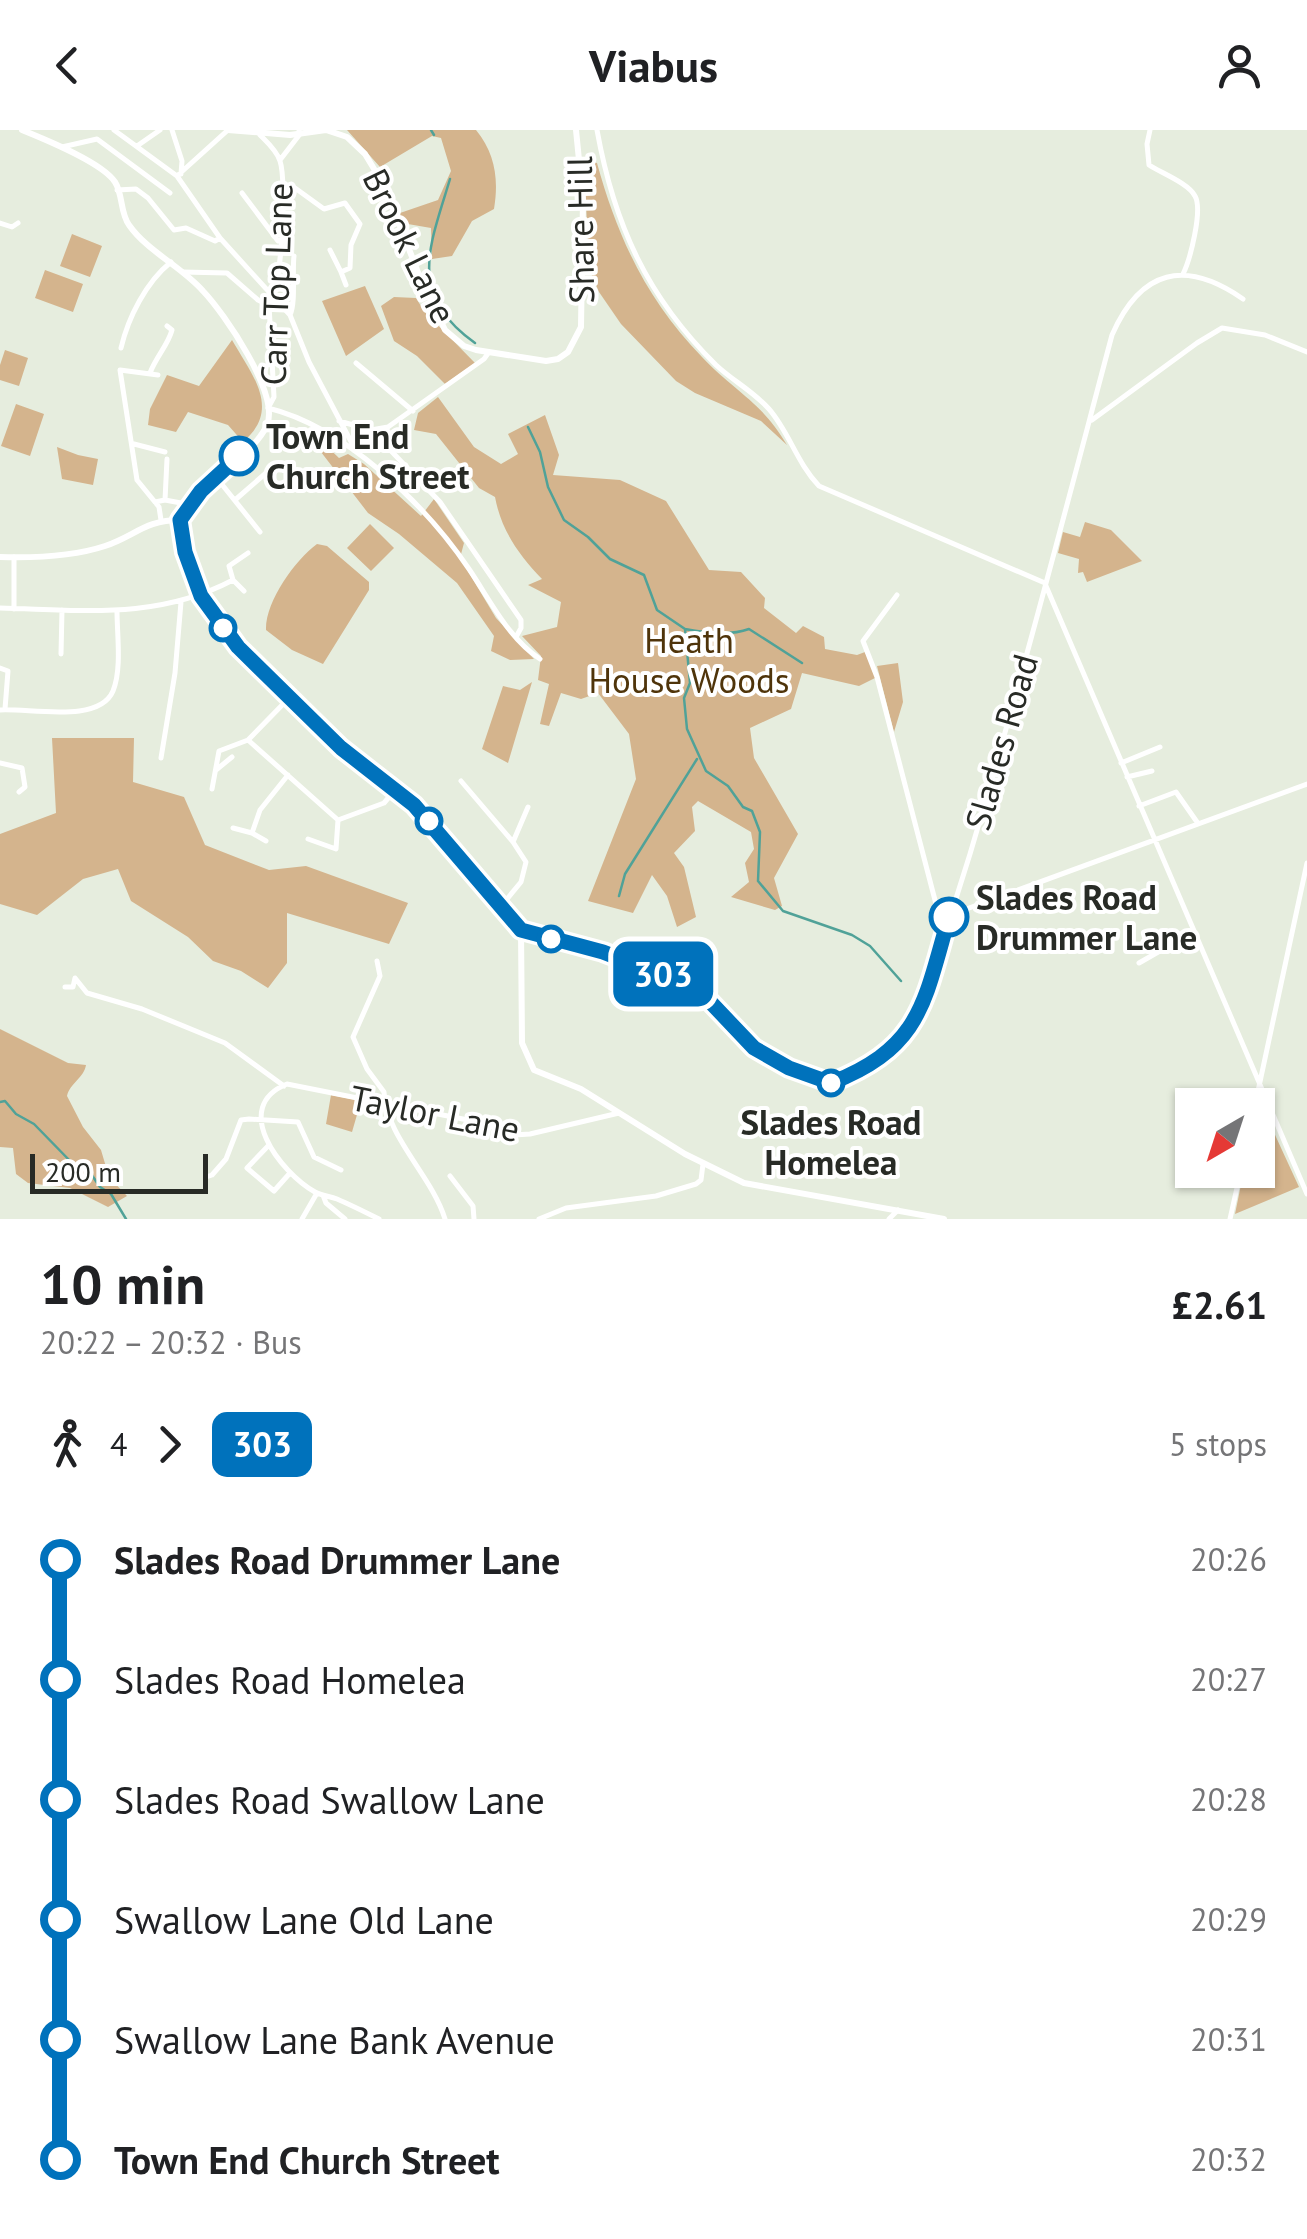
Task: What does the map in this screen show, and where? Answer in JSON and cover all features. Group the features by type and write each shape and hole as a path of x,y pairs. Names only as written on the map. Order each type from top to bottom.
{"street":[{"path":"22,130 62,147 115,182 128,225 182,272 222,315 255,369 268,408 267,425 186,508 180,520 185,552 201,596 238,647 341,748 396,789 442,834 521,930 522,1043 525,1056 539,1074 581,1089 703,1164 744,1183 944,1219"},
{"path":"94,130 97,139 170,194"},
{"path":"114,130 180,175 220,238 271,302 290,315 308,362 356,451"},
{"path":"137,146 160,130"},
{"path":"172,130 182,161 180,175"},
{"path":"180,175 228,130"},
{"name":"Brook Lane","path":"228,130 336,132 366,154 385,187 416,269 445,330 464,346 476,350"},
{"name":"Share Hill","path":"476,350 549,361 568,352 579,335 583,310 583,200 576,130"},
{"path":"597,130 611,199 644,274 689,336 767,407 819,486 1045,583 1307,1194"},
{"path":"1150,130 1148,165 1191,191 1197,200 1188,264 1183,274 1211,279 1243,299"},
{"name":"Carr Top Lane","path":"259,132 280,160 282,187 280,243 271,302 274,397 268,408"},
{"name":"Carr Top Lane","path":"280,160 299,132"},
{"path":"62,147 97,139"},
{"path":"282,187 295,188 324,210 345,203"},
{"path":"117,190 136,189 174,230 186,228 215,241 220,238"},
{"path":"242,192 280,243"},
{"path":"341,272 350,268 351,245 360,224 345,203 344,194"},
{"path":"0,223 12,227 18,223"},
{"path":"330,250 346,285"},
{"path":"290,315 294,308 294,256"},
{"path":"121,348 136,309 171,262"},
{"path":"182,272 227,274 258,300 271,302"},
{"name":"Slades Road","path":"521,930 603,952 698,989 754,1048 789,1068 831,1083 876,1061 911,1030 978,827 1112,335 1128,303 1166,277 1183,274"},
{"path":"161,520 155,502 137,480 120,370 154,374 158,351 170,340 172,330 167,326"},
{"path":"1090,422 1216,330 1238,328 1307,352"},
{"path":"339,421 371,430 388,427 489,352"},
{"path":"356,364 413,412"},
{"path":"268,408 304,419 356,451 452,544 516,637 540,659"},
{"path":"371,430 440,502 521,620 516,637"},
{"path":"134,444 166,456 165,500"},
{"path":"234,500 274,466"},
{"path":"216,477 260,532"},
{"path":"155,502 181,503"},
{"path":"0,557 62,555 103,547 144,525 180,520"},
{"path":"244,591 233,580 229,566 248,554"},
{"path":"14,558 14,609"},
{"path":"0,608 155,608 201,596 233,580"},
{"path":"897,595 863,642 877,678 944,934"},
{"path":"161,758 181,602"},
{"path":"61,654 62,610"},
{"path":"7,670 3,710 96,709 112,692 116,676 117,611"},
{"path":"212,790 219,751 248,740 290,698"},
{"path":"248,740 338,820"},
{"path":"1120,763 1160,747"},
{"path":"216,770 232,757"},
{"path":"0,763 22,768 26,787 19,792"},
{"path":"1127,777 1152,771"},
{"path":"252,833 260,810 288,775"},
{"path":"461,781 526,862 521,882 502,905"},
{"path":"950,915 1307,784"},
{"path":"338,820 384,803 396,789"},
{"path":"1139,806 1176,792 1198,823"},
{"path":"513,842 528,807"},
{"path":"308,839 336,849 338,820"},
{"path":"233,828 266,841"},
{"path":"1260,1087 1307,863"},
{"path":"1139,963 1193,932"},
{"path":"377,961 380,976 353,1037 445,1219"},
{"path":"65,987 73,988 76,978 87,993 142,1009 226,1043 284,1086 267,1098 260,1119 269,1146 290,1172 320,1194 380,1219"},
{"name":"Taylor Lane","path":"284,1086 384,1102 483,1123 514,1134 530,1134 622,1112"},
{"path":"206,1177 226,1159 241,1120 260,1119 298,1122 314,1158 341,1170"},
{"path":"269,1146 247,1168 274,1190 290,1172"},
{"path":"540,1219 566,1208 656,1196 696,1184 703,1164"},
{"path":"450,1176 473,1206 474,1219"},
{"path":"1230,1219 1237,1188"},
{"path":"302,1219 320,1194"},
{"path":"320,1194 344,1219"},
{"path":"889,1219 898,1210"}],"green space":[{"path":"347,130 476,130 494,167 494,209 472,221 452,256 432,259 431,228 402,223 400,213 438,200 451,171 441,138 432,136 380,167"},
{"path":"584,159 597,163 625,243 665,313 702,357 757,407 787,445 761,421 676,381 621,324 589,269"},
{"path":"72,234 102,246 90,277 60,266"},
{"path":"45,270 83,284 73,312 35,298"},
{"path":"365,286 384,329 346,356 322,301"},
{"path":"394,297 416,298 475,363 445,384 417,356 394,341 381,306"},
{"path":"232,340 260,392 261,417 255,430 243,442 228,425 188,412 176,432 148,425 150,409 167,375 199,386"},
{"path":"5,350 28,358 19,386 0,380"},
{"name":"Heath House Woods","path":"438,397 474,447 501,464 518,454 508,434 545,415 559,455 553,475 620,480 666,501 709,570 741,572 765,598 764,608 796,633 803,626 824,637 825,649 857,655 865,652 877,677 859,686 802,673 791,709 750,728 754,758 798,834 774,878 782,906 775,910 731,897 749,882 745,863 754,849 751,832 698,801 692,807 695,831 674,853 684,867 696,917 677,927 667,896 652,875 633,913 588,901 636,779 629,734 598,693 581,699 561,693 549,726 540,724 549,684 538,680 541,656 522,636 557,627 561,602 528,585 542,579 512,541 495,497 479,488 436,434 414,430 418,413"},
{"path":"16,404 44,414 30,456 1,446"},
{"path":"315,435 339,458 348,454 364,464 421,516 434,499 464,543 460,558 496,618 534,659 510,660 491,651 494,636 457,583 368,513 321,452"},
{"path":"57,447 98,459 93,485 62,479"},
{"path":"1085,522 1111,530 1142,561 1087,582 1083,572 1078,573 1079,559 1058,553 1063,532 1080,537"},
{"path":"370,524 394,548 371,571 347,548"},
{"path":"317,544 327,546 369,582 369,590 323,664 292,650 266,630 270,607 283,582"},
{"path":"898,663 903,702 894,732 877,666"},
{"path":"532,682 508,763 482,749 503,686 520,690"},
{"path":"52,738 134,738 133,782 184,797 205,845 269,870 306,866 408,903 389,944 287,913 287,963 268,988 241,971 213,961 188,937 131,901 118,869 83,879 37,915 0,904 0,834 56,813"},
{"path":"0,1029 68,1063 86,1065 67,1096 101,1150 109,1177 127,1196 108,1207 70,1188 28,1183 16,1174 13,1148 0,1147"},
{"path":"331,1095 361,1101 352,1132 326,1124"},
{"path":"1275,1135 1299,1187 1235,1214 1240,1188 1275,1188"}],"waterway":[{"path":"431,130 434,135"},
{"path":"450,179 431,247 431,287 453,325 475,343"},
{"path":"528,427 540,452 548,487 564,520 610,559 644,575 657,610 685,629 690,683 684,698 687,729 706,771 728,786 743,807 752,811 760,832 758,881 783,911 852,935 870,946 901,981"},
{"path":"685,629 709,633 749,629 802,663"},
{"path":"619,896 625,874 697,759"},
{"path":"0,1102 5,1101 16,1114 34,1124 74,1165 89,1171 100,1187 111,1194 126,1219"}],"bus line":[{"name":"303","path":"239,456 201,491 180,520 185,552 201,596 238,647 272,682 341,748 396,789 442,834 521,930 603,952 698,989 754,1048 789,1068 831,1083 876,1061 911,1030 949,917"}],"place":[{"name":"Town End Church Street","path":"239,456"},
{"name":"Slades Road Drummer Lane","path":"949,917"},
{"name":"Slades Road Homelea","path":"831,1083"}]}
